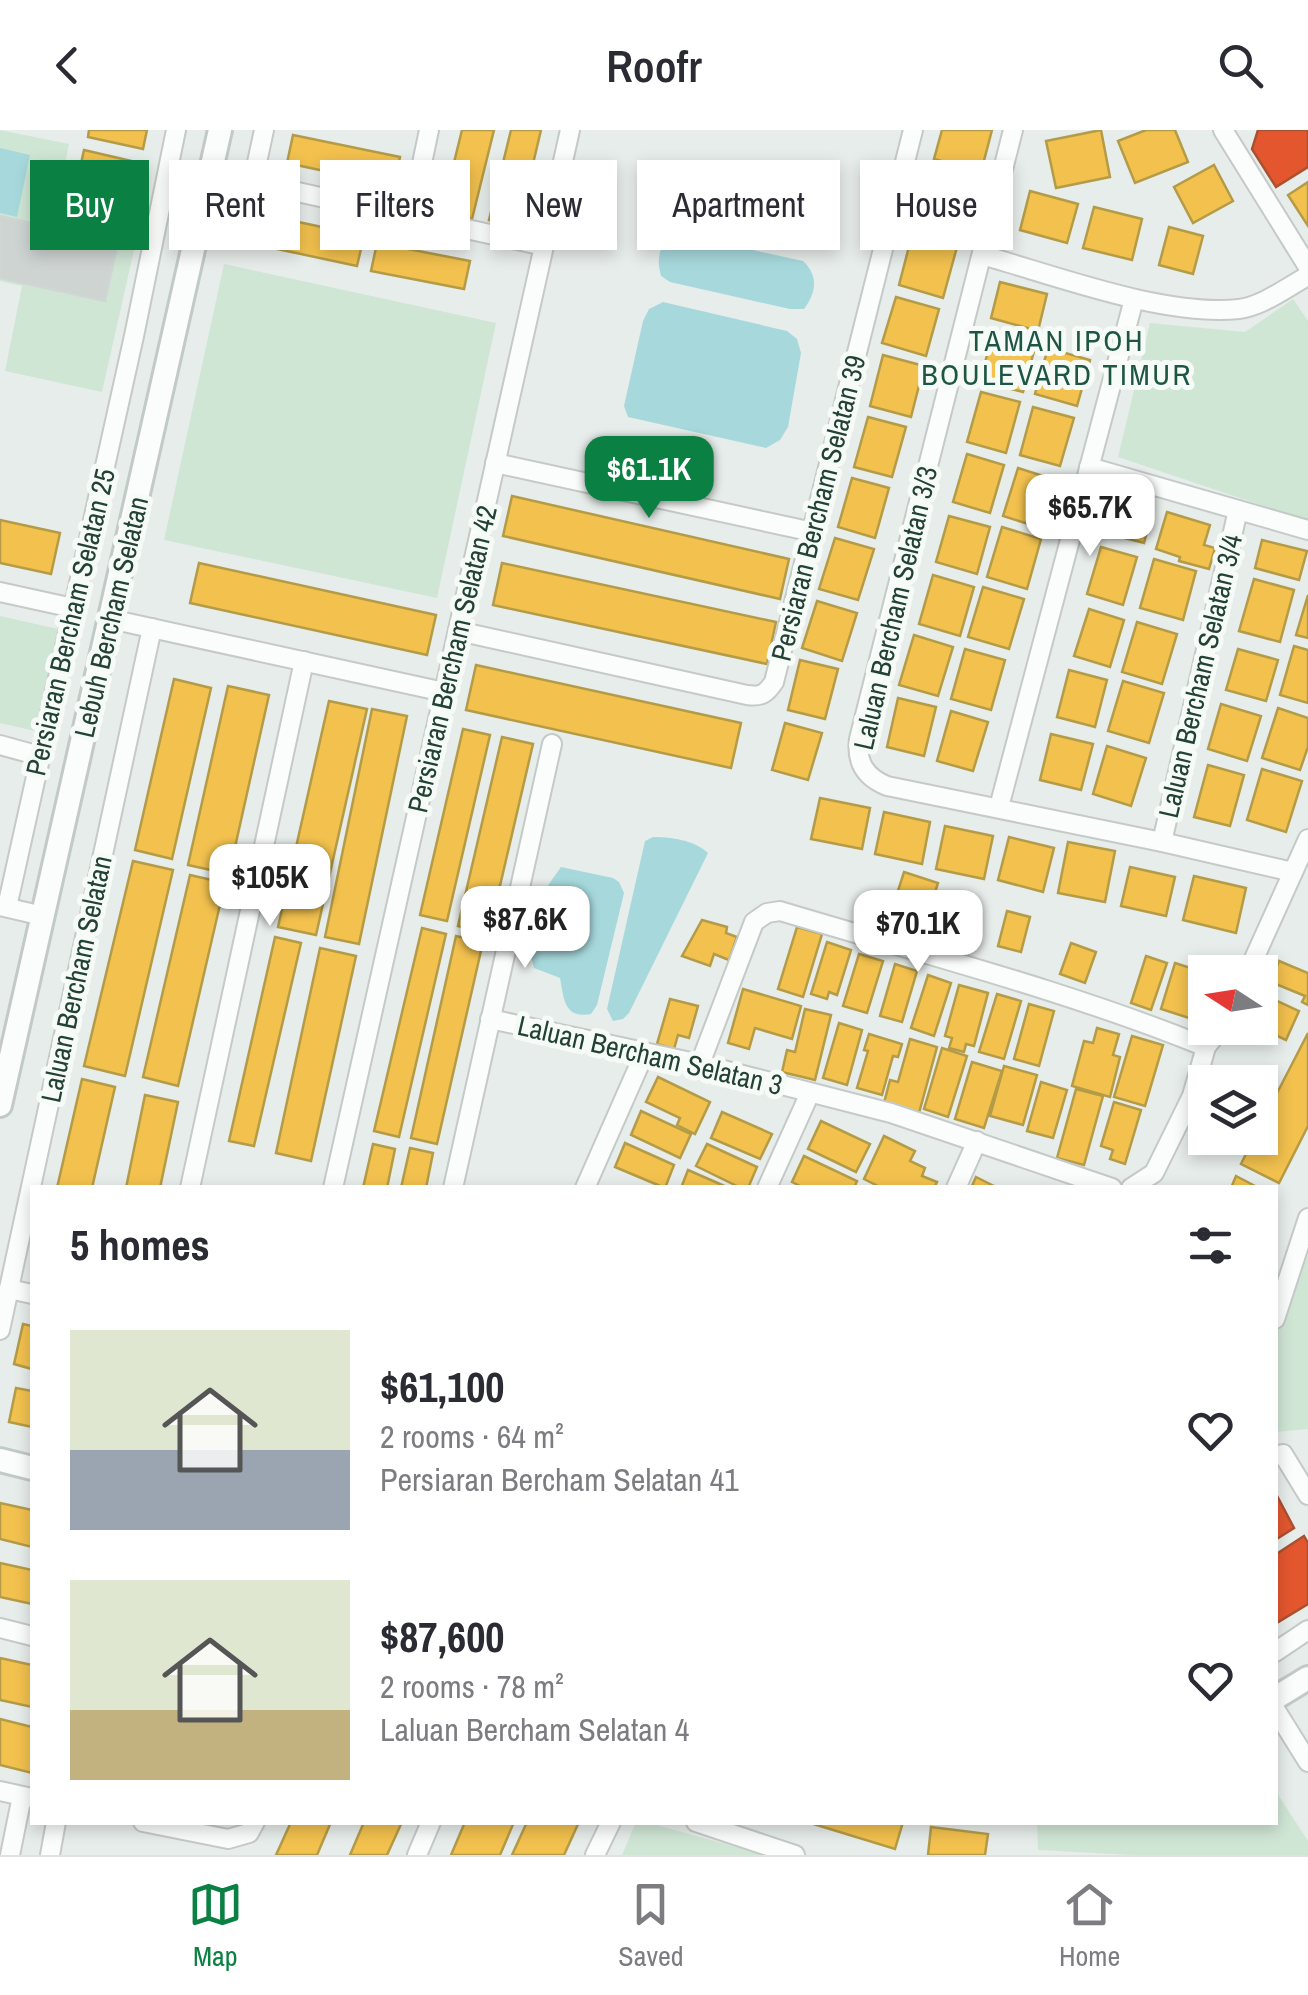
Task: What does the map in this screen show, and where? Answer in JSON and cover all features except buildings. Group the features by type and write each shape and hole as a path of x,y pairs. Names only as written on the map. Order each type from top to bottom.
{"street":[{"name":"Persiaran Bercham Selatan 25","path":"43,916 3,906 134,336 176,130"},
{"name":"Lebuh Bercham Selatan","path":"214,160 220,130"},
{"path":"258,160 264,130"},
{"path":"423,160 429,130"},
{"name":"Persiaran Bercham Selatan 42","path":"563,160 570,130"},
{"name":"Persiaran Bercham Selatan 39","path":"458,631 758,696 766,693 774,682 913,130"},
{"name":"Laluan Bercham Selatan 3/3","path":"1014,130 857,751 866,774 887,786 1293,872"},
{"path":"1225,131 1308,267"},
{"name":"Lebuh Bercham Selatan","path":"0,1105 193,250"},
{"name":"Persiaran Bercham Selatan 42","path":"334,1185 543,250"},
{"path":"982,254 1134,298 1241,309 1308,276"},
{"path":"999,807 1134,298"},
{"path":"496,463 812,532"},
{"path":"1090,467 1308,530"},
{"name":"Laluan Bercham Selatan 3/4","path":"1162,842 1238,510"},
{"path":"0,592 73,608"},
{"path":"110,619 444,692"},
{"name":"Laluan Bercham Selatan","path":"31,1185 152,628"},
{"path":"191,1185 304,661"},
{"path":"454,1185 552,744"},
{"path":"0,745 40,756"},
{"path":"1256,955 1308,839"},
{"path":"700,1064 754,922 780,911 978,968 1152,1025 1206,1047 1192,1096 1154,1174 1136,1185"},
{"name":"Laluan Bercham Selatan 3","path":"490,1018 700,1064 890,1113 1103,1185"},
{"path":"586,1185 645,1052"},
{"name":"Laluan Bercham Selatan 3","path":"768,1185 810,1093"},
{"path":"957,1185 977,1141"},
{"name":"Laluan Bercham Selatan","path":"0,1330 30,1192"},
{"path":"1278,1310 1308,1218"},
{"path":"9,1289 30,1294"},
{"path":"1278,1455 1283,1454 1308,1494"},
{"path":"0,1460 30,1468"},
{"path":"0,1628 30,1636"},
{"path":"1278,1650 1308,1630"},
{"path":"1278,1696 1308,1678"},
{"path":"1278,1712 1300,1731 1308,1762"},
{"path":"0,1790 27,1797 10,1855"},
{"path":"50,1855 55,1825"},
{"path":"158,1825 228,1839 252,1828"},
{"path":"418,1855 431,1825"},
{"path":"595,1855 609,1825"},
{"path":"705,1825 795,1855"}],"green space":[{"path":"0,130 69,144 66,160 30,160 30,250 134,250 102,392 5,371 22,286 0,281"},
{"path":"224,264 496,323 437,598 164,540"},
{"path":"1293,299 1308,321 1308,521 1118,457 1150,323 1245,332"},
{"path":"0,616 58,629 35,731 0,723"},
{"path":"1308,1255 1308,1429 1278,1432 1278,1312"},
{"path":"1278,1795 1308,1841 1308,1855 1133,1855 1038,1850 1037,1825 1278,1825"},
{"path":"635,1825 656,1825 766,1855 622,1855"}],"water":[{"path":"0,148 30,155 17,217 0,213"},
{"path":"661,250 753,250 803,261 814,285 804,309 790,309 670,282 661,276"},
{"path":"663,302 787,331 797,339 801,353 788,427 780,440 766,448 628,417 624,406 643,321 649,309"},
{"path":"653,837 682,840 708,853 629,1013 613,1021 607,1009 645,841"},
{"path":"561,867 613,878 624,893 597,1005 591,1014 570,1010 560,978 534,968 531,957 549,884"}],"district":[{"name":"TAMAN IPOH BOULEVARD TIMUR","path":"1057,358"}]}
